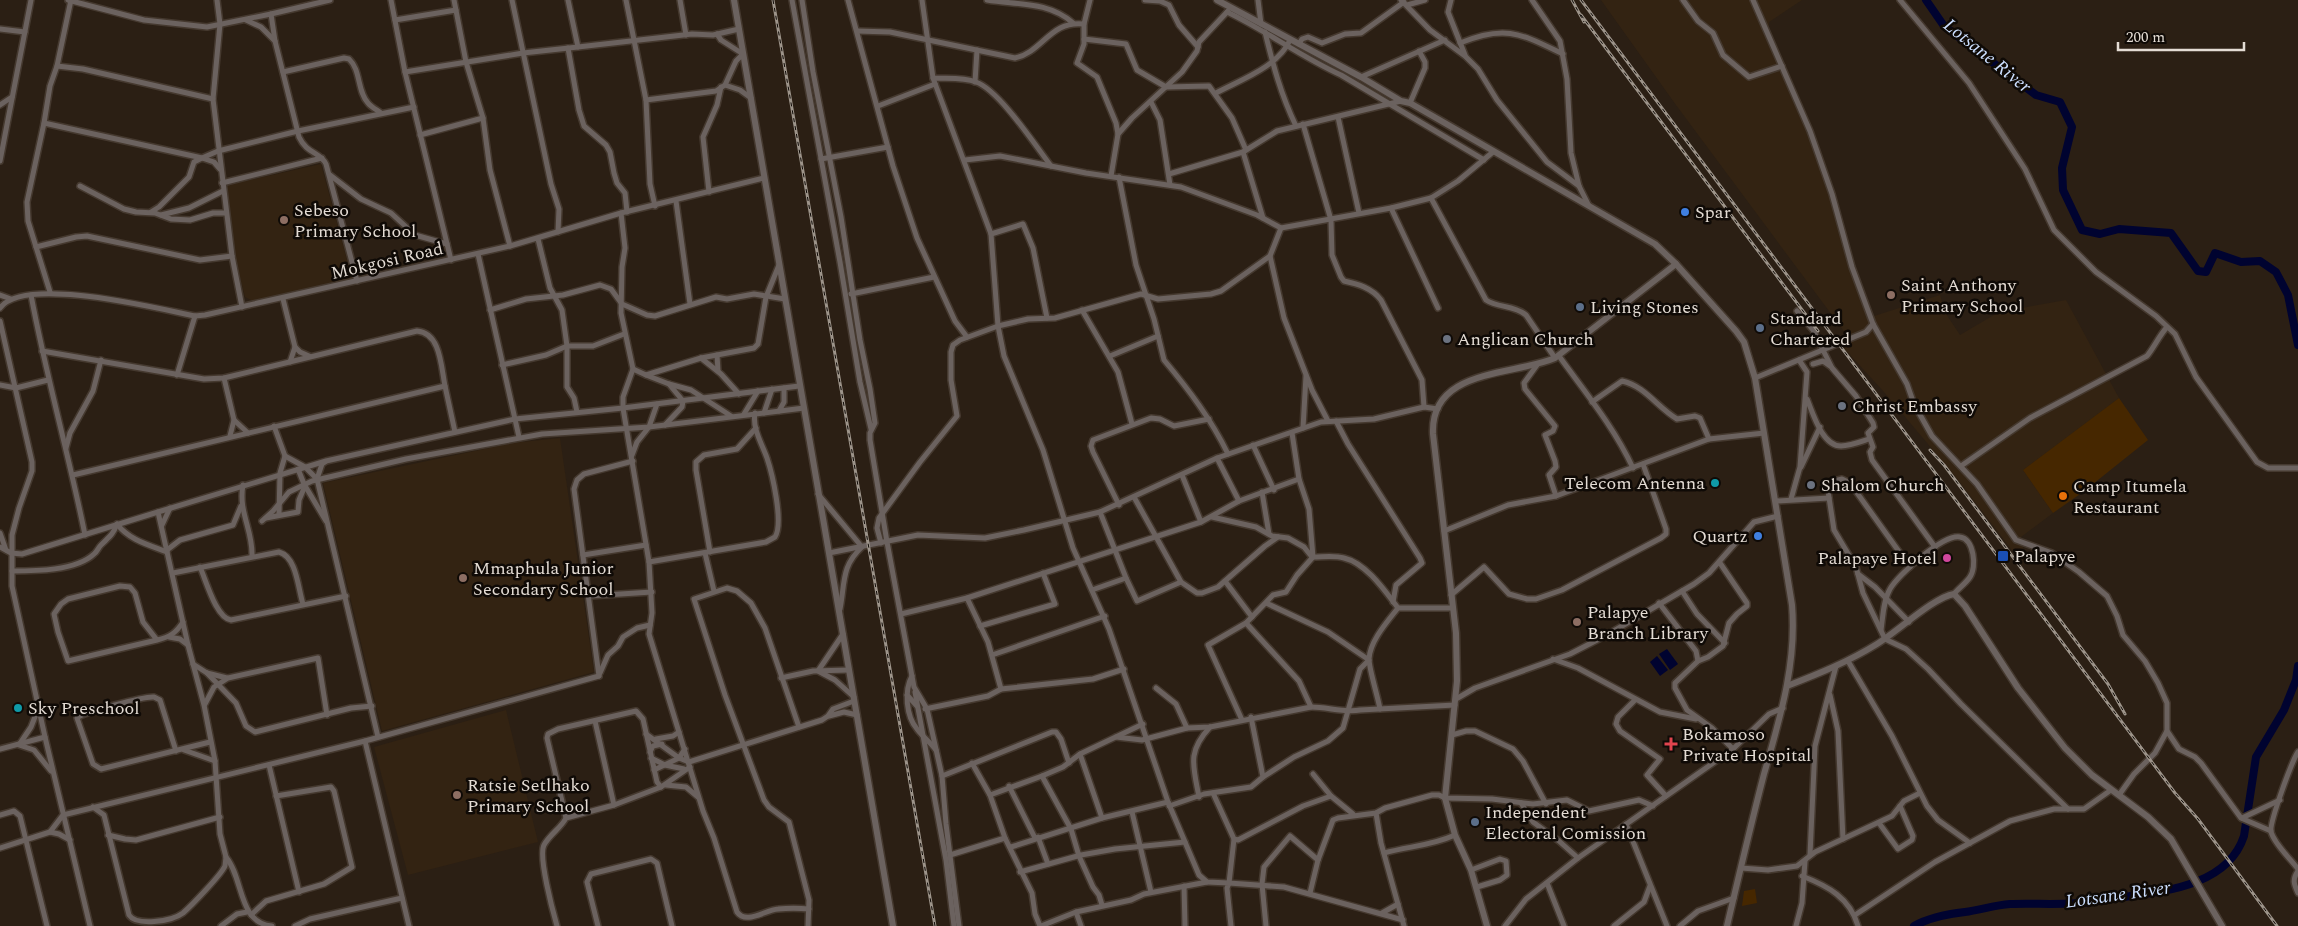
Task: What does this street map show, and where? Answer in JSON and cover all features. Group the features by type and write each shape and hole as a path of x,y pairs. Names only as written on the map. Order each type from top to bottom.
{"street":[{"path":"0,161 32,0"},
{"path":"50,292 28,221 28,202 50,86 70,0 165,23 207,27 246,20 328,0"},
{"path":"217,0 220,24 213,99 226,213 242,307"},
{"path":"391,0 405,72 451,260"},
{"path":"454,0 466,62 483,118 490,170 510,246"},
{"path":"512,0 551,184 559,210 558,232"},
{"path":"568,0 578,47"},
{"path":"626,0 646,100 650,184 655,206"},
{"path":"680,0 686,35"},
{"path":"734,0 893,925 885,926"},
{"path":"792,0 822,159 860,382 871,429 870,440 882,514 884,543 901,614 924,736 946,860 954,926"},
{"path":"802,0 874,415 874,425 871,429"},
{"path":"848,0 888,148 917,238 955,321 967,337"},
{"path":"922,0 933,78 991,234 998,326 1004,356 1043,450 1079,562 1104,616 1124,669 1168,804 1199,875 1207,882"},
{"path":"988,0 1019,1 1040,6 1061,14 1073,23 1084,24"},
{"path":"1090,0 1084,24 1084,40 1077,63 1097,77 1116,123 1118,134 1111,176"},
{"path":"1145,0 1165,2 1169,5 1179,25 1198,46"},
{"path":"1217,0 1229,10 1287,47 1319,65 1341,74 1484,160"},
{"path":"1299,44 1302,39 1308,37 1322,43 1345,34 1361,33 1404,3 1425,0"},
{"path":"1451,0 1448,12 1465,56"},
{"path":"1532,0 1557,33 1563,54 1567,79 1570,147 1579,186 1588,206"},
{"path":"1683,0 1698,21 1713,33 1723,56 1749,77 1782,66"},
{"path":"1754,0 1810,131 1832,194 1852,267 1873,324 1932,436 1977,484 1998,517 2016,540 2052,553 2079,572 2107,596 2117,616 2123,636 2145,661 2167,703 2167,731 2155,753 2134,774 2119,795"},
{"path":"1900,0 1968,83 2025,169 2054,230 2096,272 2174,334 2201,384 2257,462 2268,468 2298,468"},
{"path":"1260,1 1261,24 1265,32 1271,62 1282,96 1296,126"},
{"path":"1404,3 1430,30 1465,56 1478,69 1497,100 1547,162 1579,186"},
{"path":"395,20 456,10"},
{"path":"1118,134 1132,118 1182,72 1197,51 1199,42 1229,10"},
{"path":"1229,10 1261,24 1362,77 1401,101 1410,103 1648,240 1676,264 1744,342 1755,378 1776,501 1794,628 1783,708 1727,926"},
{"path":"271,14 275,41 298,131 303,145 308,151 323,158 330,175 357,281"},
{"path":"246,20 261,27 275,41"},
{"path":"857,31 890,32 1007,57 1019,57 1030,52 1049,35 1073,23"},
{"path":"0,29 25,32"},
{"path":"405,72 523,53 686,35 717,34 739,29"},
{"path":"1460,43 1483,34 1506,32 1531,39 1563,54"},
{"path":"717,34 721,40 743,54"},
{"path":"1084,40 1126,44 1137,70 1166,88 1209,86 1216,93 1232,118 1244,151 1263,218"},
{"path":"1216,93 1271,62 1287,47 1290,40"},
{"path":"1362,77 1383,70 1445,40"},
{"path":"568,48 579,110 584,126 606,145 610,152 617,183 625,193 625,240 622,267 621,313 633,369 626,387 623,408 625,429 632,458 649,562 652,592 649,634 689,765 739,915 748,918 778,909 809,909"},
{"path":"975,82 977,50"},
{"path":"1410,103 1425,68 1419,51"},
{"path":"709,192 703,137 723,86 736,62 743,54"},
{"path":"283,72 344,58 349,59 354,65 365,99 381,113"},
{"path":"56,66 83,69 213,99"},
{"path":"933,78 975,82 1004,105 1051,166"},
{"path":"878,106 935,84"},
{"path":"646,100 716,91 723,86 733,86 750,98"},
{"path":"0,105 12,97"},
{"path":"1169,174 1244,151 1277,132 1296,126 1401,101"},
{"path":"1151,102 1160,120 1170,185"},
{"path":"150,212 159,207 189,177 194,162 218,151 298,131 414,107"},
{"path":"1338,117 1359,214"},
{"path":"420,135 483,118"},
{"path":"44,124 202,158 214,162 221,169"},
{"path":"1303,124 1331,220 1332,255 1341,277 1376,293 1381,300 1422,380 1424,407"},
{"path":"822,159 888,148"},
{"path":"965,160 1000,156 1170,185 1206,195 1263,218 1281,228 1391,208 1431,198 1458,181 1493,152"},
{"path":"222,183 323,158"},
{"path":"330,175 361,199 391,213 415,236 447,244"},
{"path":"1119,177 1136,265 1164,360 1209,418 1228,454"},
{"name":"Mokgosi Road","path":"0,308 11,299 50,292 109,300 196,316 283,299 478,254 538,239 624,213 764,178"},
{"path":"80,186 124,209 136,212 150,212 172,219 190,220 213,213 226,213"},
{"path":"161,215 188,208 223,190"},
{"path":"1431,198 1486,300 1493,305 1520,310 1526,315 1592,402 1624,448 1633,468"},
{"path":"676,201 690,304"},
{"path":"1391,208 1438,308"},
{"path":"991,234 1020,223 1023,225 1033,248 1048,318"},
{"path":"882,514 957,416 951,380 951,352 953,345 967,337 998,326 1028,318 1055,318 1141,294 1158,299 1221,291 1270,256 1281,228"},
{"path":"36,247 87,236 200,260 232,256"},
{"path":"538,239 550,288 562,310 567,346 568,387 574,398 577,412"},
{"path":"478,254 519,437"},
{"path":"1270,256 1284,318 1306,375 1328,421"},
{"path":"1487,926 1477,887 1455,835 1445,798 1457,681 1456,633 1433,422 1438,409 1454,388 1482,376 1537,365 1557,357 1676,264"},
{"path":"646,375 717,354 754,348 758,344 766,297 779,265"},
{"path":"846,294 853,295 934,276"},
{"path":"490,310 534,297 555,297 600,285 611,289 622,304 647,315 655,316 716,297 727,299 754,294 785,299"},
{"path":"0,295 11,299"},
{"path":"31,295 48,380 73,475 85,535"},
{"path":"283,299 295,347 300,352 310,356"},
{"path":"1082,310 1118,372 1132,424"},
{"path":"1797,311 1813,330 1832,368"},
{"path":"177,375 196,316"},
{"path":"0,322 31,450 32,471 15,521 9,552"},
{"path":"1755,378 1866,332 1873,324"},
{"path":"1961,466 2030,418 2147,356 2158,344 2160,334 2167,327"},
{"path":"42,351 177,375 204,379 224,378 406,333 424,331 436,343 455,432"},
{"path":"502,364 546,355 567,346 593,346 624,334"},
{"path":"1110,356 1158,336"},
{"path":"290,362 295,347"},
{"path":"717,354 718,371"},
{"path":"1791,499 1800,467 1807,372 1813,364 1814,355"},
{"path":"702,358 718,371 739,394"},
{"path":"66,448 70,433 93,391 101,360"},
{"path":"1799,360 1807,372"},
{"path":"1813,364 1822,361 1832,368 1856,396 1874,426 1868,433 1873,446 1870,452 1872,460 1935,547"},
{"path":"1537,365 1524,383 1525,389 1555,426 1553,431 1545,435 1556,461 1556,467 1549,475 1556,496"},
{"path":"633,369 669,384 687,387 731,416"},
{"path":"1304,428 1306,375"},
{"path":"224,378 234,420 230,436"},
{"path":"0,385 16,388 48,380"},
{"path":"1592,402 1622,381 1630,383 1639,387 1676,419 1695,416 1700,418 1709,439"},
{"path":"665,425 682,407 683,401 669,384"},
{"path":"73,475 445,386"},
{"path":"0,548 22,554 280,473 515,418 623,408 799,386"},
{"path":"779,411 784,402 784,388"},
{"path":"764,413 772,389"},
{"path":"744,414 758,391"},
{"path":"1806,397 1820,427 1828,438 1839,446 1869,439"},
{"path":"632,458 637,442 649,427 657,404"},
{"path":"829,553 918,535 985,538 1100,512 1119,505 1217,458 1304,428 1328,421 1374,418 1424,407 1438,409"},
{"path":"305,486 298,500 298,512 264,520 293,489 305,486 317,479 519,437 568,431 649,427 804,408"},
{"path":"649,562 766,542 778,533 778,518 771,470 756,428 755,413"},
{"path":"1119,505 1093,452 1092,442 1132,424 1151,418 1160,419 1174,426 1209,418"},
{"path":"234,420 248,433"},
{"path":"1336,421 1348,444 1422,563 1396,585 1393,602"},
{"path":"274,426 285,456 280,473 279,515"},
{"path":"1800,467 1820,427"},
{"path":"714,591 696,462 704,455 737,449 756,428"},
{"path":"1292,433 1299,479 1309,509 1313,557"},
{"path":"1444,531 1508,505 1556,496 1709,439 1764,433"},
{"path":"1253,445 1274,490"},
{"path":"285,456 305,467 317,479 378,737"},
{"path":"600,676 573,496 575,484 584,474 632,458"},
{"path":"1217,458 1239,501"},
{"path":"317,479 322,464 326,461"},
{"path":"1451,595 1484,567 1509,594 1527,599 1551,595 1661,538 1666,534 1666,529 1643,464"},
{"path":"298,469 305,486 329,526"},
{"path":"1182,475 1202,522"},
{"path":"901,614 967,598 1202,522 1239,501 1262,492 1274,490 1299,479"},
{"path":"1910,567 1850,483 1842,480 1830,482 1829,498 1834,530 1858,574 1863,593 1885,639 1906,649 1928,669 1960,704 2068,809"},
{"path":"233,525 241,506 243,485"},
{"path":"1262,492 1269,535"},
{"path":"818,494 862,547"},
{"path":"1134,497 1180,582 1197,593 1202,593 1225,581 1265,546 1278,538"},
{"path":"1776,501 1829,498"},
{"path":"241,506 252,544 252,556"},
{"path":"162,528 170,508"},
{"path":"158,512 188,646 204,705 215,761 220,834 226,857 236,874 249,913 260,924 272,926"},
{"path":"1100,512 1137,601 1180,582"},
{"path":"1116,737 1147,739 1187,728 1210,727 1311,707 1339,709 1348,712 1455,702 1475,688 1580,650 1682,591 1709,573 1720,563 1754,522 1778,516"},
{"path":"1212,517 1256,527 1269,535 1294,541 1304,547 1313,557"},
{"path":"12,571 43,570 78,563 96,554 101,545 113,535 117,524"},
{"path":"117,524 123,532 134,539 167,551"},
{"path":"167,551 180,540 233,525 247,526"},
{"path":"0,533 9,552 12,586 53,773 90,926"},
{"path":"164,537 180,540"},
{"path":"1787,686 1848,661 1885,639 1940,600 1954,594 1970,576 1972,571 1970,545 1966,539 1960,537 1944,541 1910,567 1890,589 1886,598 1881,630"},
{"path":"583,554 646,545"},
{"path":"839,614 842,587 847,568 852,557 862,547"},
{"path":"173,573 279,552 287,555 291,562 303,604"},
{"path":"1242,720 1208,645 1246,623 1273,595 1286,592 1297,575 1313,557 1339,556 1349,559 1374,580 1398,608"},
{"path":"1720,563 1747,605 1729,623 1725,643 1708,657 1698,661 1680,677 1675,683 1675,688 1687,710 1696,719 1712,728 1733,749"},
{"path":"200,567 219,612 227,620 346,596"},
{"path":"980,626 1055,604 1043,573"},
{"path":"1858,574 1875,586 1909,622"},
{"path":"1092,590 1126,578"},
{"path":"1225,581 1252,617"},
{"path":"157,640 144,622 130,587 120,586 68,599 61,604 54,614 68,661 157,640 169,637 177,631 183,621"},
{"path":"799,727 765,628 758,612 751,603 733,589 714,591 693,600 766,804 789,822 809,900 808,926"},
{"path":"1682,591 1697,614 1725,643"},
{"path":"589,596 652,592"},
{"path":"1954,594 1965,606 2018,688 2044,723 2086,770 2162,829 2180,851 2222,926"},
{"path":"967,598 992,655 1002,689"},
{"path":"1266,603 1333,634 1369,660 1380,709"},
{"path":"1659,603 1696,651 1698,661"},
{"path":"1398,608 1452,608"},
{"path":"1011,847 1102,818 1213,793 1251,787 1263,777 1294,758 1328,741 1343,728 1360,669 1369,660 1376,641 1398,608"},
{"path":"992,655 1104,616"},
{"path":"1246,623 1299,681 1311,707"},
{"path":"600,676 608,655 618,646 622,637 637,628 650,625"},
{"path":"818,671 843,634"},
{"path":"169,637 180,639 188,646"},
{"path":"204,705 217,684 228,678 318,658 327,715"},
{"path":"1553,659 1578,668 1660,712 1696,719"},
{"path":"1848,661 1892,736 1920,793 1938,820 1970,843"},
{"path":"193,664 207,673 236,703 246,726 255,732 351,708 372,706"},
{"path":"1810,855 1815,746 1830,695 1836,666"},
{"path":"1789,668 1796,676 1806,678"},
{"path":"907,695 918,707 927,709 988,696 1002,689 1093,679 1124,669"},
{"path":"781,678 818,671 849,670"},
{"path":"818,671 835,680 854,699"},
{"path":"207,673 228,678"},
{"path":"50,832 63,815 365,741 600,676"},
{"path":"912,676 908,684 907,695 912,721 937,751"},
{"path":"914,687 927,709 942,776 958,926"},
{"path":"1156,688 1176,704 1187,728"},
{"path":"1830,695 1838,731 1844,839"},
{"path":"176,751 160,700 154,697 94,710 77,718 93,764 98,769 154,758 210,742"},
{"path":"828,716 833,709 854,699"},
{"path":"1635,700 1618,717 1616,724 1620,731 1660,759 1647,775 1666,796"},
{"path":"19,744 31,727 39,708"},
{"path":"1505,926 1526,899 1578,858 1733,749 1769,714 1783,708"},
{"path":"566,818 547,738 548,734 558,729 636,711 642,720 657,782 663,786 686,786 700,799"},
{"path":"557,926 542,852 551,834 566,818 614,805 663,786 689,765 744,745 828,716 844,712 857,715"},
{"path":"1251,718 1263,777"},
{"path":"595,722 614,805"},
{"path":"990,794 1042,776 1069,763 1080,754 1143,724"},
{"path":"1199,797 1192,760 1194,748 1210,727"},
{"path":"1452,735 1466,731 1475,731 1513,748 1523,761 1546,804"},
{"path":"2167,731 2179,749 2195,757 2201,763 2241,818 2271,831 2298,870 2294,878 2294,884 2298,893"},
{"path":"648,742 673,736 679,732"},
{"path":"942,776 1044,734 1056,732 1069,763"},
{"path":"646,734 689,765"},
{"path":"0,749 45,738"},
{"path":"365,741 409,926"},
{"path":"19,744 34,750 53,773"},
{"path":"651,755 654,746 662,744"},
{"path":"654,770 679,758 685,749"},
{"path":"184,750 215,761"},
{"path":"2271,831 2273,817 2288,771 2298,752"},
{"path":"1080,754 1102,818"},
{"path":"651,755 664,765 684,769"},
{"path":"972,763 990,794 1005,838 1011,847 1020,872 1032,893 1035,914 1040,926 1076,912 1131,900 1151,892 1207,882 1262,884 1284,887 1403,920"},
{"path":"269,765 299,892"},
{"path":"1313,774 1332,796 1353,814"},
{"path":"1042,776 1071,829 1079,856 1093,887 1099,895 1102,905"},
{"path":"1009,786 1048,864"},
{"path":"222,926 238,914 249,913 266,901 324,884 352,867 334,790 331,787 276,796"},
{"path":"1855,915 1935,862 2021,816 2054,809 2088,808 2111,790"},
{"path":"1213,793 1234,839 1228,888 1231,926"},
{"path":"1796,926 1802,903 1802,876 1805,862 1810,855 1892,816 1904,801 1920,793"},
{"path":"1310,893 1318,860 1333,820 1353,814 1376,813 1385,808 1432,795 1445,798 1492,798 1521,803 1546,804 1560,800 1572,801 1589,811 1639,800 1653,806"},
{"path":"1234,839 1238,840 1303,806 1332,796"},
{"path":"2241,818 2280,800"},
{"path":"1521,803 1533,822 1559,840 1578,858"},
{"path":"1879,823 1898,849 1912,840 1913,836 1900,806"},
{"path":"93,807 104,815 128,915 131,921 138,926 165,921 183,913 222,872 226,857"},
{"path":"0,815 17,812 26,838 47,926"},
{"path":"1132,812 1142,846 1151,892"},
{"path":"1376,813 1384,853 1404,926"},
{"path":"108,835 136,840 220,818"},
{"path":"1626,824 1667,926"},
{"path":"0,848 26,838 50,832 70,840"},
{"path":"1384,853 1414,845 1432,844 1455,835"},
{"path":"1266,926 1262,884 1264,867 1290,836 1318,860"},
{"path":"950,855 1005,838"},
{"path":"1020,872 1079,856 1142,846 1185,842"},
{"path":"598,926 587,882 588,877 591,874 651,859 657,863 672,926"},
{"path":"1471,870 1500,859 1508,864 1508,874 1504,878 1477,887"},
{"path":"1741,868 1786,868 1805,862"},
{"path":"222,872 232,870 236,874"},
{"path":"1802,876 1829,887 1851,908 1858,926"},
{"path":"1547,883 1564,926"},
{"path":"1184,886 1185,926"},
{"path":"1614,926 1646,900 1650,886"},
{"path":"295,926 310,919 402,898"},
{"path":"1680,926 1698,912 1734,898"},
{"path":"1382,913 1398,904"},
{"path":"1076,912 1081,926"}],"shaded area":[{"path":"1601,0 1802,0 1769,22 1769,36 1810,131 1852,267 1871,317 1940,295 1946,314 1960,335 1999,312 2066,300 2119,398 2023,470 2053,513 2021,537 2024,553 2017,557 1955,476 1884,392 1841,345 1849,338 1676,105"},
{"name":"Sebeso Primary School","path":"321,164 352,278 253,301 245,297 234,254 227,185"},
{"path":"2119,398 2148,440 2083,492 2053,513 2023,470"},
{"name":"Mmaphula Junior Secondary School","path":"560,438 594,672 382,731 323,483 512,443"},
{"name":"Ratsie Setlhako Primary School","path":"506,710 538,842 408,875 374,747"},
{"path":"1755,889 1757,903 1742,906 1744,891"}],"water":[{"path":"1667,649 1678,664 1670,670 1659,654"},
{"path":"1657,656 1668,670 1660,676 1650,662"}],"waterway":[{"name":"Lotsane River","path":"1926,0 1944,26 2036,95 2060,102 2072,127 2062,168 2063,190 2082,230 2100,234 2119,229 2171,233 2198,271 2206,272 2215,253 2241,262 2260,261 2276,272 2288,295 2298,345"},
{"name":"Lotsane River","path":"1914,926 1939,916 2004,905 2084,903 2158,892 2194,883 2225,865 2236,852 2244,836 2256,757 2284,710 2296,680 2298,666"}],"railway":[{"path":"773,0 935,926"},
{"path":"1572,0 1584,22"},
{"path":"1581,0 2175,793 2198,819 2277,926"},
{"path":"1581,15 1818,331"},
{"path":"1930,450 1944,465 2108,684 2125,714"}],"place":[{"name":"Spar","path":"1685,212"},
{"name":"Sebeso Primary School","path":"284,220"},
{"name":"Saint Anthony Primary School","path":"1891,295"},
{"name":"Living Stones","path":"1580,307"},
{"name":"Standard Chartered","path":"1760,328"},
{"name":"Anglican Church","path":"1447,339"},
{"name":"Christ Embassy","path":"1842,406"},
{"name":"Telecom Antenna","path":"1715,483"},
{"name":"Shalom Church","path":"1811,485"},
{"name":"Camp Itumela Restaurant","path":"2063,496"},
{"name":"Quartz","path":"1758,536"},
{"name":"Palapye","path":"2003,556"},
{"name":"Palapaye Hotel","path":"1947,558"},
{"name":"Mmaphula Junior Secondary School","path":"463,578"},
{"name":"Palapye Branch Library","path":"1577,622"},
{"name":"Sky Preschool","path":"18,708"},
{"name":"Bokamoso Private Hospital","path":"1671,744"},
{"name":"Ratsie Setlhako Primary School","path":"457,795"},
{"name":"Independent Electoral Comission","path":"1475,822"}]}
